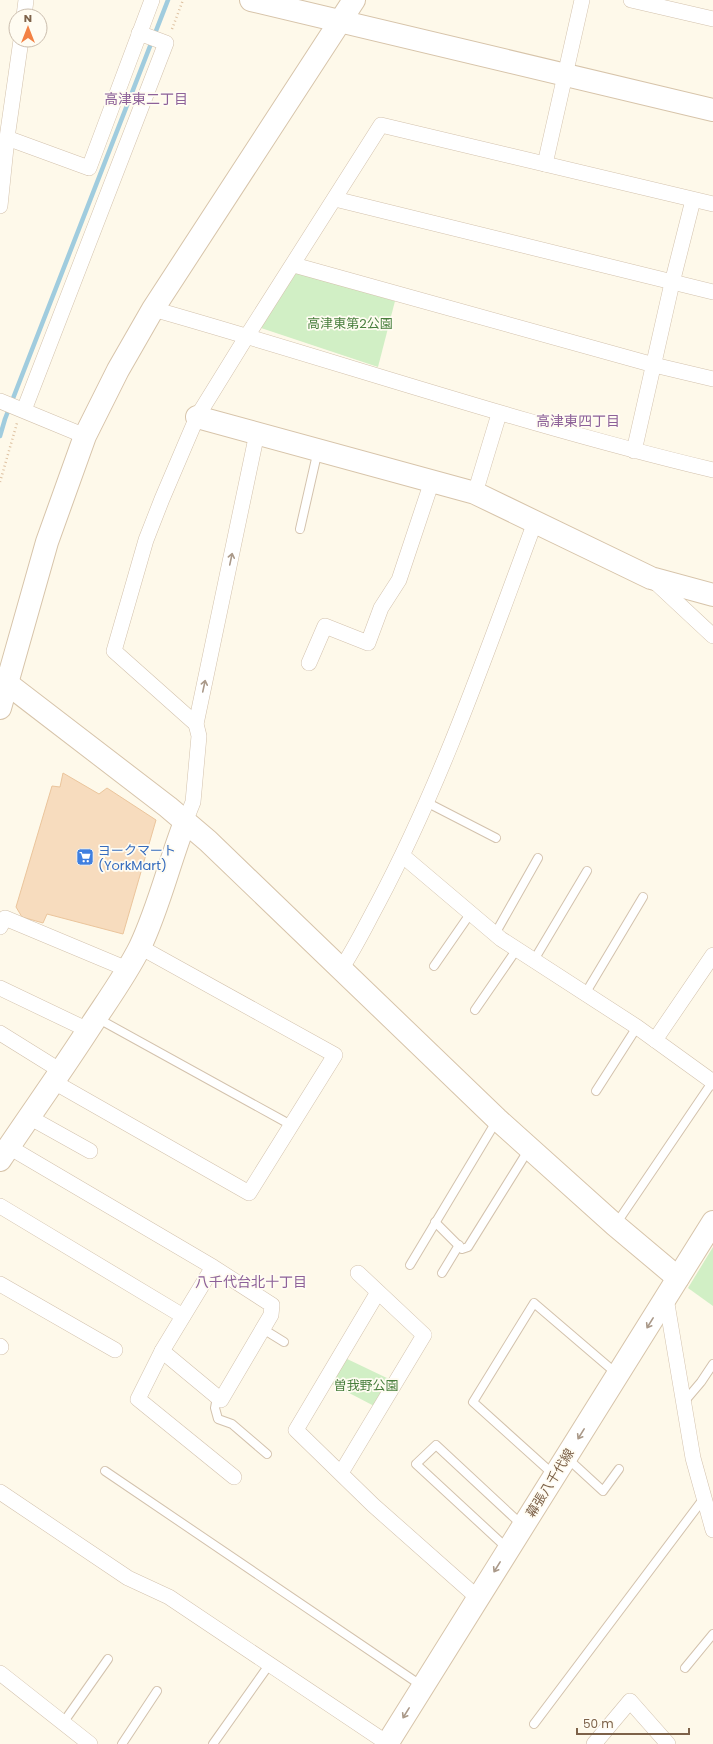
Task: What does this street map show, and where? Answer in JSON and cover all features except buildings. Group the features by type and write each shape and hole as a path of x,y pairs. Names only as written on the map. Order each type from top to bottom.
{"street":[{"path":"7,138 89,168 152,0"},
{"path":"251,0 713,110"},
{"path":"0,708 3,681 48,542 85,436 118,370 153,309 354,0"},
{"path":"544,164 566,75 582,0"},
{"path":"631,0 713,19"},
{"path":"21,409 166,43 139,33"},
{"path":"0,206 7,138 20,48"},
{"path":"196,724 114,651 146,540 197,417 381,125 713,204"},
{"path":"335,199 713,292"},
{"path":"634,451 672,283 693,200"},
{"path":"294,265 654,365 713,379"},
{"path":"153,309 247,336 500,414 634,451 713,470"},
{"path":"1,401 85,436"},
{"path":"475,493 500,414"},
{"path":"197,417 475,493 651,578 713,595"},
{"path":"162,1351 221,1400 271,1315 272,1305 213,1267 4,1153 58,1077 127,969 140,947 161,895 176,845 192,802 199,736 196,724 257,433"},
{"path":"309,663 325,626 368,643 381,608 399,580 432,481"},
{"path":"341,969 403,856 459,725 535,522"},
{"path":"651,578 713,636"},
{"path":"3,681 185,822 497,1119 615,1225 678,1278"},
{"path":"403,856 495,934 637,1027 713,1082"},
{"path":"0,927 5,918 127,969"},
{"path":"0,1033 58,1077 249,1193 335,1055 140,947"},
{"path":"655,1040 713,955"},
{"path":"0,988 92,1024"},
{"path":"29,1117 90,1151"},
{"path":"0,1206 183,1316"},
{"name":"幕張八千代線","path":"387,1744 713,1222"},
{"path":"213,1267 162,1351 138,1399 234,1477"},
{"path":"341,1473 424,1335 358,1274"},
{"path":"0,1284 116,1350"},
{"path":"378,1292 296,1430 373,1505 478,1598"},
{"path":"666,1298 693,1458 713,1530"},
{"path":"0,1492 128,1578 169,1597 387,1744"},
{"path":"0,1673 90,1744"},
{"path":"594,1744 630,1701 668,1744"}],"lane":[{"path":"300,529 318,449"},
{"path":"426,802 496,838"},
{"path":"495,934 538,858"},
{"path":"534,960 587,871"},
{"path":"585,994 643,897"},
{"path":"434,966 470,914"},
{"path":"475,1010 516,949"},
{"path":"92,1024 291,1125"},
{"path":"596,1091 637,1027"},
{"path":"615,1225 713,1082"},
{"path":"410,1265 497,1119"},
{"path":"435,1222 462,1249 468,1247 530,1149"},
{"path":"442,1273 459,1245"},
{"path":"554,1476 473,1402 534,1303 618,1375"},
{"path":"263,1329 284,1342"},
{"path":"684,1402 701,1382 713,1364"},
{"path":"217,1397 216,1408 218,1419 232,1424 267,1454"},
{"path":"508,1549 416,1464 436,1445 523,1526"},
{"path":"566,1457 603,1491 619,1469"},
{"path":"105,1472 422,1687"},
{"path":"534,1724 704,1498"},
{"path":"684,1668 713,1634"},
{"path":"63,1723 108,1659"},
{"path":"213,1744 269,1665"},
{"path":"122,1744 157,1691"}],"path":[{"path":"166,43 183,0"},
{"path":"0,482 21,409"}],"green space":[{"name":"高津東第2公園","path":"296,273 395,301 378,367 261,328"},
{"path":"713,1247 713,1306 688,1288"},
{"name":"曽我野公園","path":"343,1357 389,1379 376,1407 330,1383"}],"waterway":[{"path":"0,436 5,419 168,0"}],"place":[{"name":"ヨークマート (YorkMart)","path":"85,857"}],"district":[{"name":"高津東二丁目","path":"146,99"},
{"name":"高津東四丁目","path":"578,421"},
{"name":"八千代台北十丁目","path":"251,1282"}]}
